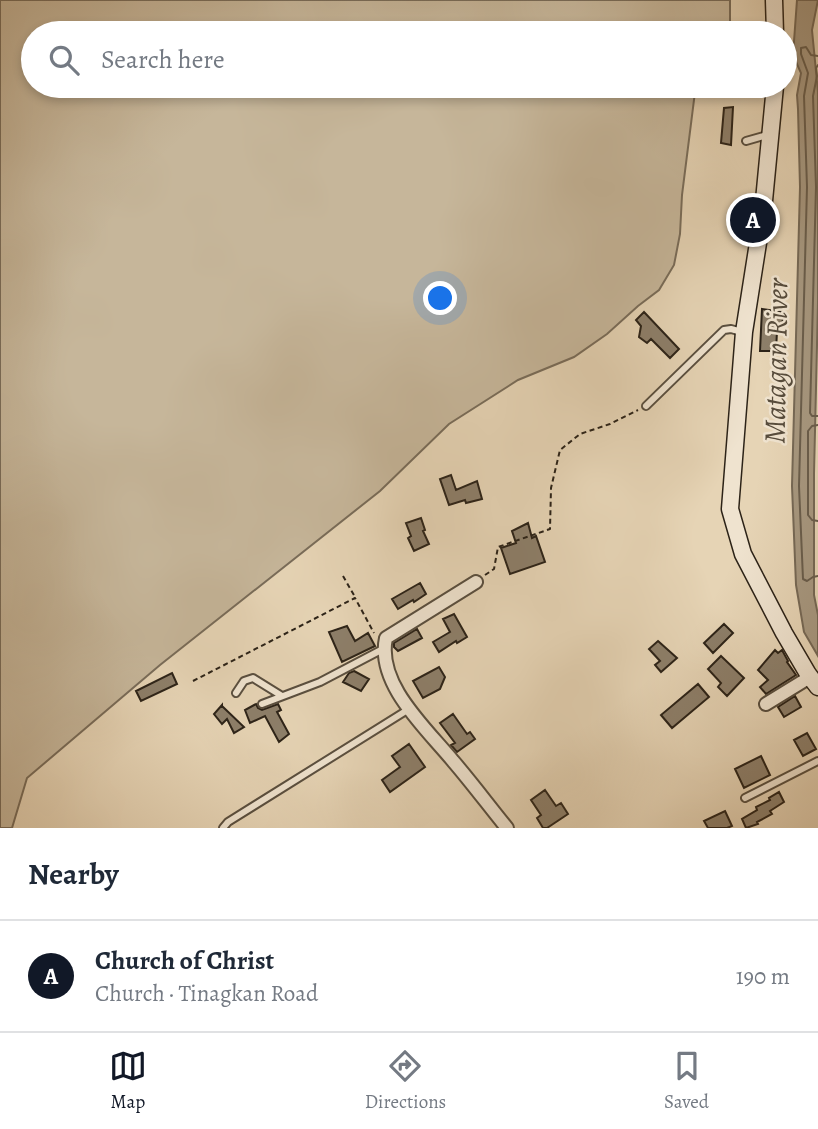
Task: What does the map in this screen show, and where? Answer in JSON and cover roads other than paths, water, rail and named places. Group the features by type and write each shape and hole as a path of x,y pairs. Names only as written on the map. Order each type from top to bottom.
{"street":[{"path":"774,0 775,21"},
{"path":"766,704 814,682 784,633 743,554 730,509 744,332 763,211 774,98"},
{"path":"476,582 386,638 383,649 390,678 409,709 507,828"}],"lane":[{"path":"746,141 769,135"},
{"path":"646,406 724,330 744,332"},
{"path":"262,704 320,682 383,649"},
{"path":"236,692 244,681 253,678 282,696"},
{"path":"223,828 228,822 409,709"},
{"path":"745,798 818,761"}],"water":[{"path":"797,0 818,0 812,30 818,92 814,595 818,615 818,656 804,632 796,585 792,486 800,187 797,95 801,73 797,64"}],"place":[{"name":"Church of Christ","path":"753,220"}],"water label":[{"name":"Matagan River","path":"776,361"}]}
